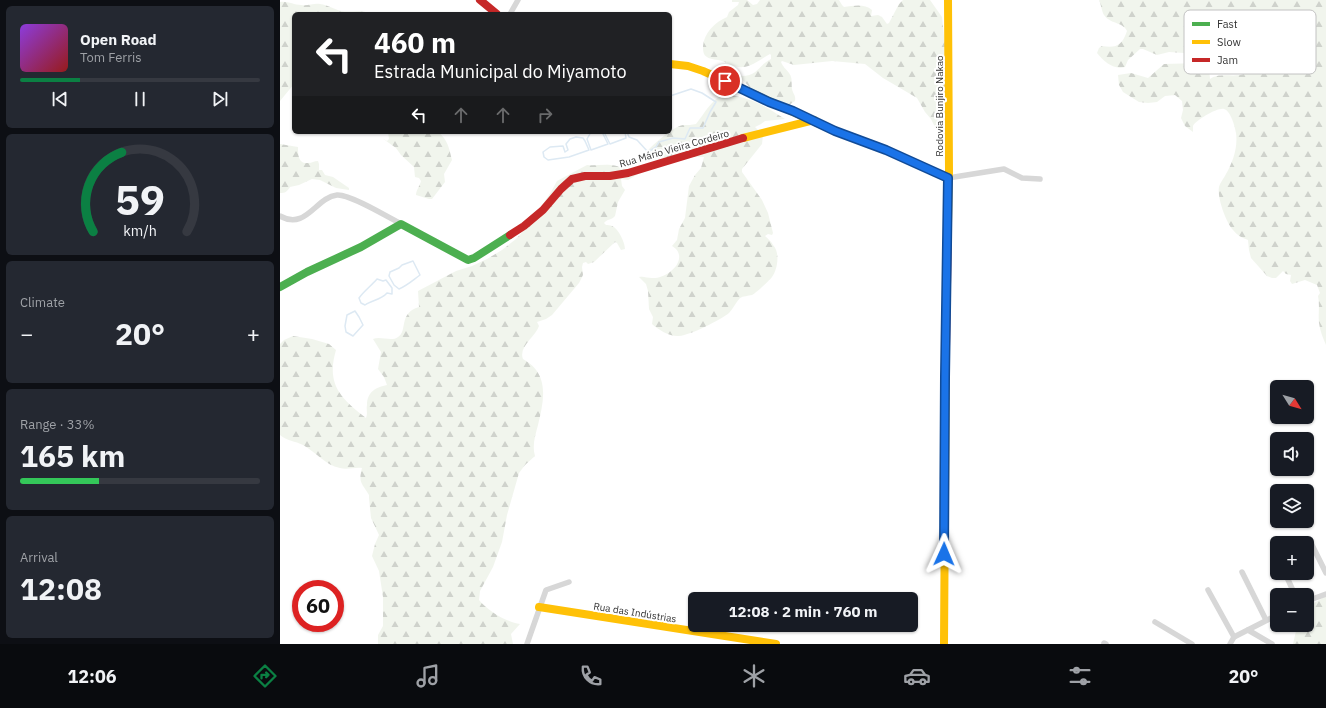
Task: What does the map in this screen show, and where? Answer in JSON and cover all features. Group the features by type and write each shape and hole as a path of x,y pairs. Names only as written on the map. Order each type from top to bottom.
{"street":[{"path":"480,0 495,12"},
{"path":"511,12 518,0"},
{"name":"Rodovia Bunjiro Nakao","path":"944,644 948,0"},
{"path":"672,64 688,66 703,71 769,102 908,159 948,178 1004,169 1022,178 1040,179"},
{"name":"Rua Mário Vieira Cordeiro","path":"401,224 468,260 474,258 524,226 543,210 561,189 572,179 585,176 610,176 628,173 750,136 814,120"},
{"path":"280,216 290,220 297,219 312,211 324,201 338,194 354,200 401,224"},
{"path":"280,287 307,272 361,247 401,224"},
{"path":"1314,549 1326,573"},
{"path":"1242,572 1266,620"},
{"path":"527,644 546,590 569,582"},
{"path":"1208,590 1234,638"},
{"path":"1314,598 1326,594"},
{"name":"Rua das Indústrias","path":"539,607 776,644"},
{"path":"1230,644 1234,638 1270,618"},
{"path":"1155,622 1192,644"},
{"path":"1248,630 1272,644"}],"green space":[{"path":"732,0 747,0 753,5 757,4 760,0 839,0 844,7 866,6 872,10 871,16 878,15 882,17 887,24 903,0 930,0 942,17 946,55 945,112 942,123 939,127 935,127 917,98 883,78 865,64 832,61 794,65 782,61 782,64 791,77 792,89 795,97 795,101 789,105 790,111 751,89 739,76 754,73 771,59 770,54 750,66 740,67 709,58 704,52 704,41 708,32 714,25 727,17 729,12 738,5 739,2 732,2"},
{"path":"1099,0 1326,0 1326,345 1319,323 1318,296 1320,293 1317,285 1305,280 1292,284 1290,281 1291,275 1286,274 1283,271 1276,278 1267,276 1251,258 1248,240 1235,232 1225,216 1219,197 1219,187 1231,164 1236,144 1235,127 1229,113 1224,109 1221,109 1207,114 1195,123 1193,126 1193,132 1185,126 1181,118 1183,110 1182,101 1175,95 1165,96 1157,102 1139,102 1123,92 1119,85 1118,75 1131,73 1148,78 1164,64 1184,63 1184,74 1210,74 1210,79 1221,75 1316,74 1316,10 1184,10 1184,53 1169,52 1157,55 1140,49 1128,60 1125,67 1121,68 1106,62 1097,53 1099,48 1102,46 1111,47 1121,43 1127,31 1123,26 1110,20 1103,14"},
{"path":"280,2 304,5 320,4 341,11 364,12 292,12 292,86 280,101"},
{"path":"724,94 742,97 770,109 785,119 765,121 755,127 763,135 762,144 742,169 742,172 762,200 768,213 773,233 772,235 768,234 765,236 777,252 777,265 771,279 757,292 740,298 725,316 691,333 676,336 661,331 652,324 653,317 649,309 648,291 646,284 639,277 660,277 672,270 678,263 679,253 672,246 677,240 679,229 685,218 689,186 701,168 704,157 679,155 646,161 641,159 667,134 672,134 673,129 683,125 696,124 711,104"},
{"path":"388,134 440,134 444,138 448,144 452,160 444,174 445,182 432,199 416,195 421,181 419,178 415,177 414,167 396,148 382,138 387,141 389,139"},
{"path":"280,144 298,147 299,158 302,162 308,163 318,161 319,170 322,170 325,175 333,177 349,188 349,190 336,188 320,180 312,179 290,187 286,192 280,193"},
{"path":"587,165 611,165 640,173 628,180 621,179 622,186 625,190 618,202 615,216 604,223 617,230 623,240 625,249 621,250 615,242 594,262 588,264 586,262 583,263 583,275 579,283 552,315 537,322 539,326 537,330 523,350 523,359 532,365 538,372 543,388 542,406 534,441 535,456 519,473 507,515 502,542 493,567 480,591 479,600 487,608 498,615 509,621 520,624 511,634 513,644 378,644 378,635 383,626 383,597 379,571 372,556 379,535 371,518 369,495 360,477 362,468 345,469 330,464 303,445 285,439 280,435 280,344 284,340 293,336 329,344 336,350 333,362 334,381 342,397 366,418 367,400 370,393 379,387 387,385 384,377 378,369 381,352 373,339 393,339 398,337 403,331 408,313 419,307 418,291 456,271 487,259 502,250 516,239 527,227 557,181"},
{"path":"1326,596 1326,644 1293,644 1296,632 1314,632 1314,603"}],"waterway":[{"path":"628,134 629,137 637,140 648,152 656,147 659,142 673,138 685,139 690,128 703,128 716,102 702,93 691,89 672,95"},
{"path":"590,134 587,139 591,150 608,144 603,134"},
{"path":"605,134 610,144 626,138 625,134"},
{"path":"576,137 583,138 589,150 569,157 548,160 544,157 543,152 550,147 563,146 565,152 568,150 566,144 570,139 576,137"},
{"path":"413,261 420,275 399,289 394,285 389,276 390,272 413,261"},
{"path":"377,279 383,281 386,280 392,288 392,294 387,293 365,305 361,303 359,298 377,279"},
{"path":"355,311 363,325 353,336 346,332 345,326 347,315 355,311"}],"traffic: fast":[{"path":"280,287 307,272 361,247 401,224 468,260 474,258 510,235"}],"traffic: slow":[{"path":"948,0 948,223"},
{"path":"672,64 688,66 703,71 835,131 886,150 948,178"},
{"path":"743,138 814,120"},
{"path":"944,644 946,347"},
{"path":"539,607 776,644"}],"traffic: jam":[{"path":"480,0 495,12"},
{"path":"510,235 524,226 543,210 561,189 572,179 585,176 610,176 628,173 743,138"},
{"path":"946,347 948,223"}],"route":[{"path":"725,81 735,87 793,111 835,131 908,159 948,178 944,554"}]}
